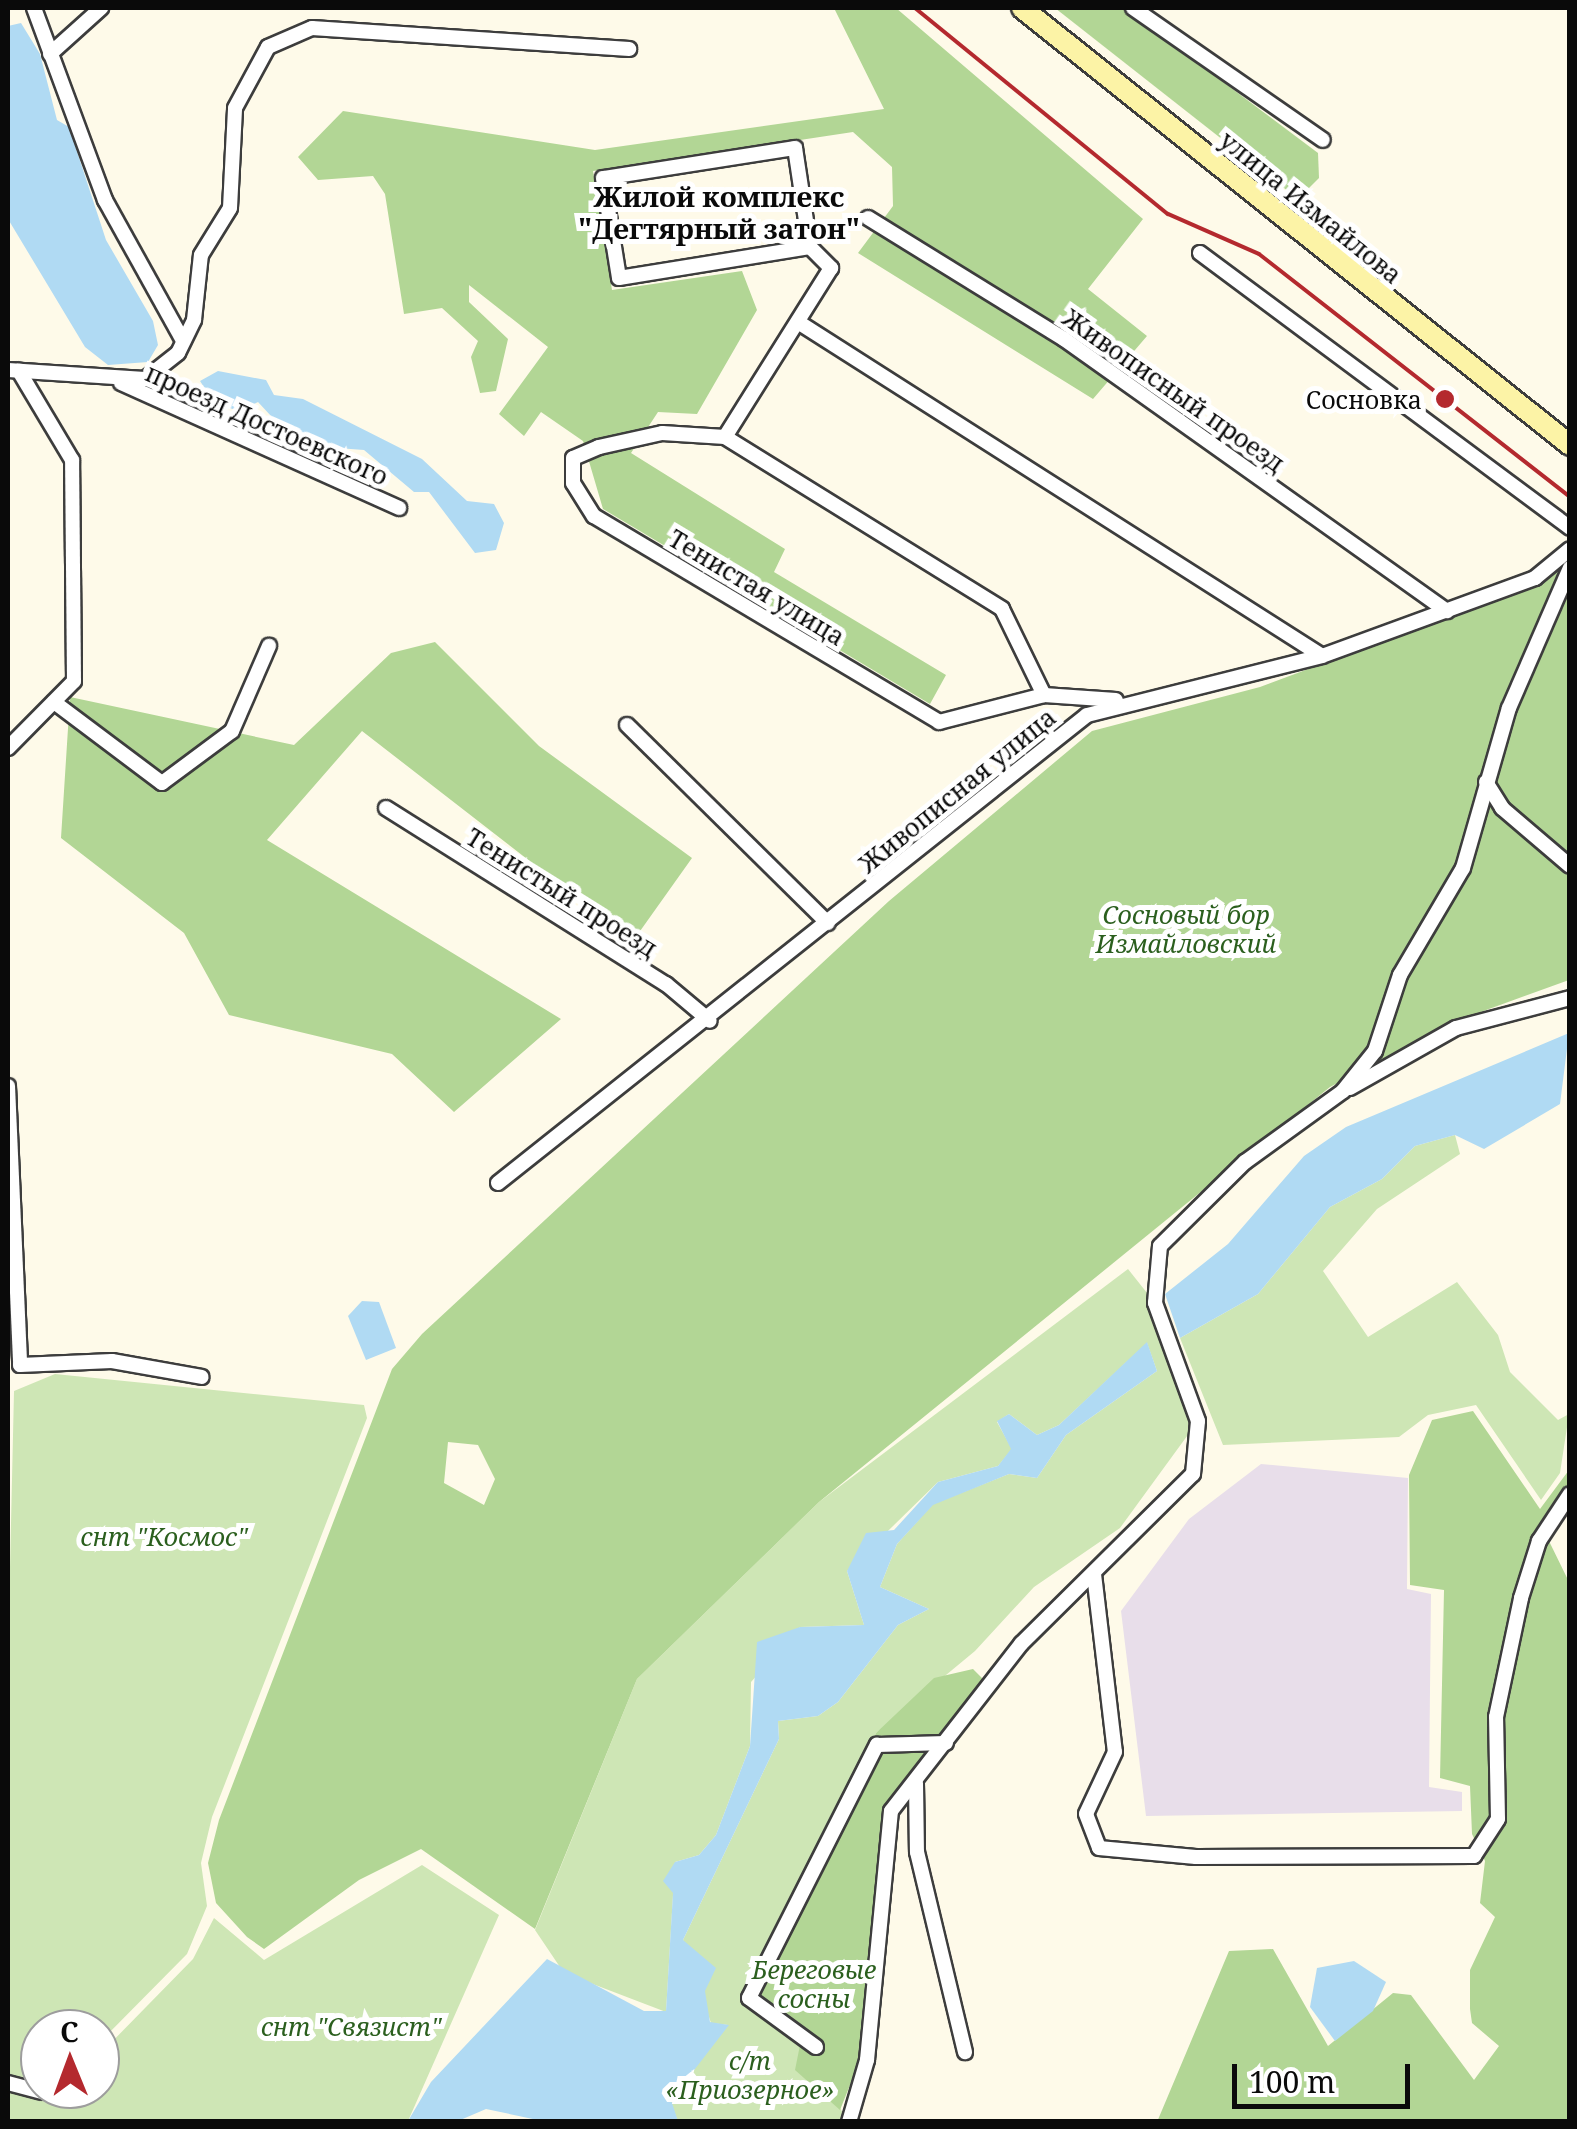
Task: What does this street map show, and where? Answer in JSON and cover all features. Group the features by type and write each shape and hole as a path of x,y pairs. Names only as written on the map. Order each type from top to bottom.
{"main road":[{"name":"улица Измайлова","path":"1022,8 1570,445"}],"street":[{"name":"проезд Достоевского","path":"34,8 105,200 184,341"},
{"path":"50,54 101,8"},
{"path":"1133,8 1323,140"},
{"path":"13,370 116,381 145,379 184,341 201,255 230,208 235,108 268,47 312,28 629,49"},
{"path":"810,246 619,278 602,178 795,148 810,246 831,268 725,436 1002,609 1044,695"},
{"name":"Живописный проезд","path":"868,218 1064,339 1447,611"},
{"path":"1200,253 1570,528"},
{"path":"798,322 1322,656"},
{"path":"8,748 74,680 72,460 13,370"},
{"name":"проезд Достоевского","path":"116,381 399,508"},
{"name":"Тенистая улица","path":"725,436 662,433 573,458 573,484 594,516 940,722 1044,695 1121,700"},
{"name":"Живописная улица","path":"498,1183 710,1021 1009,772 1121,700 1322,656 1535,578 1570,549"},
{"path":"1344,1091 1375,1052 1400,975 1463,868 1486,782 1570,568"},
{"path":"54,702 162,784 232,732 269,646"},
{"path":"627,725 828,923"},
{"path":"1486,782 1502,808 1570,866"},
{"name":"Тенистый проезд","path":"386,808 666,984 710,1021"},
{"path":"849,2122 867,2060 866,2017 891,1810 916,1784 1021,1644 1193,1474 1198,1421 1155,1303 1160,1246 1244,1162 1344,1091 1456,1028 1570,998"},
{"path":"8,1086 20,1365 112,1361 202,1376"},
{"path":"1094,1574 1115,1752 1086,1814 1099,1848 1196,1857 1474,1856 1498,1820 1496,1717 1521,1598 1539,1541 1570,1494"},
{"path":"816,2047 749,1998 877,1745 946,1742"},
{"path":"916,1784 917,1852 964,2052"}],"shaded area":[{"path":"1261,1464 1408,1478 1407,1589 1431,1594 1429,1787 1462,1792 1462,1811 1146,1816 1121,1611 1189,1519"}],"green space":[{"path":"834,8 896,8 1143,219 1088,289 1147,336 1093,399 858,253 893,206 892,167 853,132 593,171 612,290 742,271 757,310 697,414 658,412 631,453 785,549 774,572 946,675 930,704 603,509 583,441 541,412 524,436 499,414 548,347 469,285 469,302 508,339 496,391 480,393 471,357 478,341 442,308 404,314 385,194 373,176 318,180 298,157 343,111 595,150 884,109"},
{"path":"1055,8 1124,8 1318,153 1319,178 1298,199"},
{"name":"Сосновый бор Измайловский","path":"1569,558 1569,980 1456,1021 1330,1087 819,1502 637,1679 535,1929 421,1849 359,1880 264,1949 247,1937 216,1903 208,1863 219,1820 392,1369 422,1334 889,901 1092,731 1260,687 1539,583","holes":["448,1442 478,1445 495,1479 484,1505 444,1483"]},
{"path":"435,642 539,746 692,858 633,941 362,731 267,840 561,1019 454,1112 392,1054 229,1015 184,933 61,838 70,697 294,745 391,653"},
{"path":"1455,1135 1460,1154 1377,1209 1323,1271 1368,1337 1457,1282 1498,1335 1510,1372 1558,1420 1569,1414 1560,1473 1541,1500 1476,1405 1428,1415 1399,1437 1223,1445 1180,1338 1258,1294 1330,1207 1382,1179 1415,1146"},
{"name":"с/т «Приозерное»","path":"1128,1269 1155,1303 1198,1421 1120,1528 1034,1587 975,1651 876,1733 802,2036 847,2121 678,2122 670,2100 728,2025 711,2023 683,1940 779,1739 778,1721 818,1716 838,1702 898,1625 929,1609 880,1587 897,1544 933,1504 1009,1474 1037,1478 1066,1435 1157,1371 1147,1343 1059,1425 1037,1435 1009,1414 997,1422 1012,1449 998,1466 938,1482 847,1571 864,1625 800,1627 751,1682 750,1746 716,1835 699,1855 675,1862 666,2012 564,1973 535,1930 637,1679 819,1502"},
{"name":"снт \"Космос\"","path":"55,1374 364,1405 367,1418 212,1817 201,1863 207,1906 187,1954 120,2022 120,2009 20,2009 20,2080 8,2077 8,1656 14,1391"},
{"path":"1473,1411 1540,1509 1569,1470 1569,1507 1548,1539 1570,1584 1569,2121 1157,2122 1229,1951 1273,1949 1328,2046 1393,1993 1411,1995 1474,2080 1499,2046 1472,2023 1470,2009 1470,1970 1495,1917 1480,1903 1485,1861 1472,1834 1470,1786 1440,1778 1444,1590 1410,1585 1409,1475 1432,1420"},
{"name":"Береговые сосны","path":"973,1669 985,1681 883,1809 862,2055 840,2110 795,2070 802,2035 749,1998 846,1817 876,1733 934,1678"},
{"name":"снт \"Связист\"","path":"422,1865 499,1915 408,2121 8,2120 8,2087 20,2091 20,2109 120,2109 120,2034 193,1959 214,1918 264,1960"}],"water":[{"path":"21,23 40,54 57,120 69,127 106,240 153,321 158,345 148,362 108,365 85,347 8,219 8,26"},
{"path":"218,371 266,380 274,395 303,399 422,459 467,501 494,504 504,523 496,550 475,553 429,492 414,492 364,450 298,445 258,402 240,411 215,404 200,381"},
{"path":"1569,1033 1560,1104 1484,1149 1455,1135 1415,1146 1382,1179 1330,1207 1258,1294 1180,1338 1165,1294 1228,1244 1304,1156 1346,1127"},
{"path":"362,1301 379,1302 396,1348 366,1360 348,1316"},
{"path":"1147,1342 1157,1371 1066,1435 1037,1478 1009,1474 933,1505 897,1544 880,1587 929,1609 898,1625 838,1702 818,1716 778,1721 779,1739 683,1940 716,1968 705,1991 710,2022 729,2025 671,2100 678,2121 547,2122 486,2109 458,2121 408,2121 431,2082 547,1959 644,2011 666,2011 673,1893 663,1881 675,1862 699,1855 716,1835 750,1746 757,1642 800,1627 864,1625 847,1571 866,1533 894,1530 938,1482 998,1466 1011,1449 997,1421 1009,1414 1037,1435 1059,1425"},
{"path":"1354,1961 1386,1982 1373,2011 1335,2041 1310,2007 1317,1968"}],"railway":[{"path":"915,8 1168,214 1259,254 1570,497"}],"place":[{"name":"Сосновка","path":"1445,399"}],"district":[{"name":"Жилой комплекс \"Дегтярный затон\"","path":"719,212"}]}
